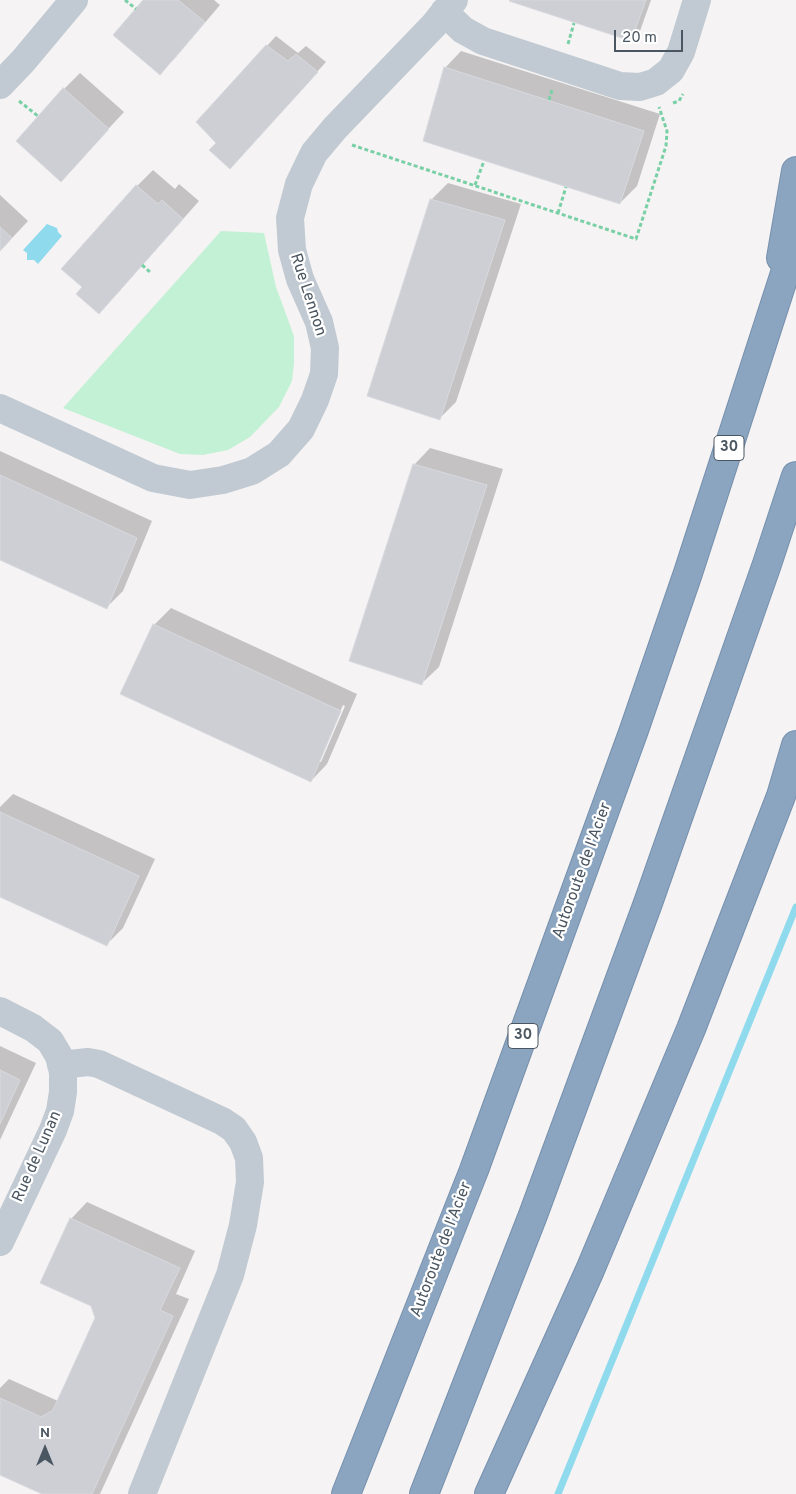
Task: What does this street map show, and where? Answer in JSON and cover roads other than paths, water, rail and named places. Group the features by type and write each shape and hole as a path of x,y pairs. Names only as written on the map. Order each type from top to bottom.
{"highway":[{"path":"769,323 796,171"},
{"name":"Autoroute de l'Acier","path":"346,1494 477,1161 564,924 688,573 796,239"},
{"path":"424,1494 533,1215 648,903 796,476"},
{"path":"781,796 796,745"},
{"path":"489,1494 590,1270 654,1119 712,978 781,796 796,763"}],"street":[{"path":"0,85 23,61 74,0"},
{"path":"449,6 463,30 483,41 620,86 640,87 656,82 671,70 682,52 697,0"},
{"name":"Rue Lennon","path":"0,408 153,478 190,485 224,480 252,471 279,454 301,429 315,400 324,374 325,348 319,322 300,279 292,250 290,218 299,184 314,153 328,136 434,25 449,6"},
{"name":"Rue de Lunan","path":"0,1011 33,1028 50,1041 59,1056 63,1092 60,1111 0,1242"},
{"path":"61,1065 88,1062 99,1064 222,1121 234,1129 243,1142 249,1158 250,1182 243,1225 230,1275 142,1494"}],"water":[{"path":"47,224 57,228 62,236 38,264 34,260 27,260 27,253 23,250"}],"waterway":[{"path":"558,1494 796,907"}]}
